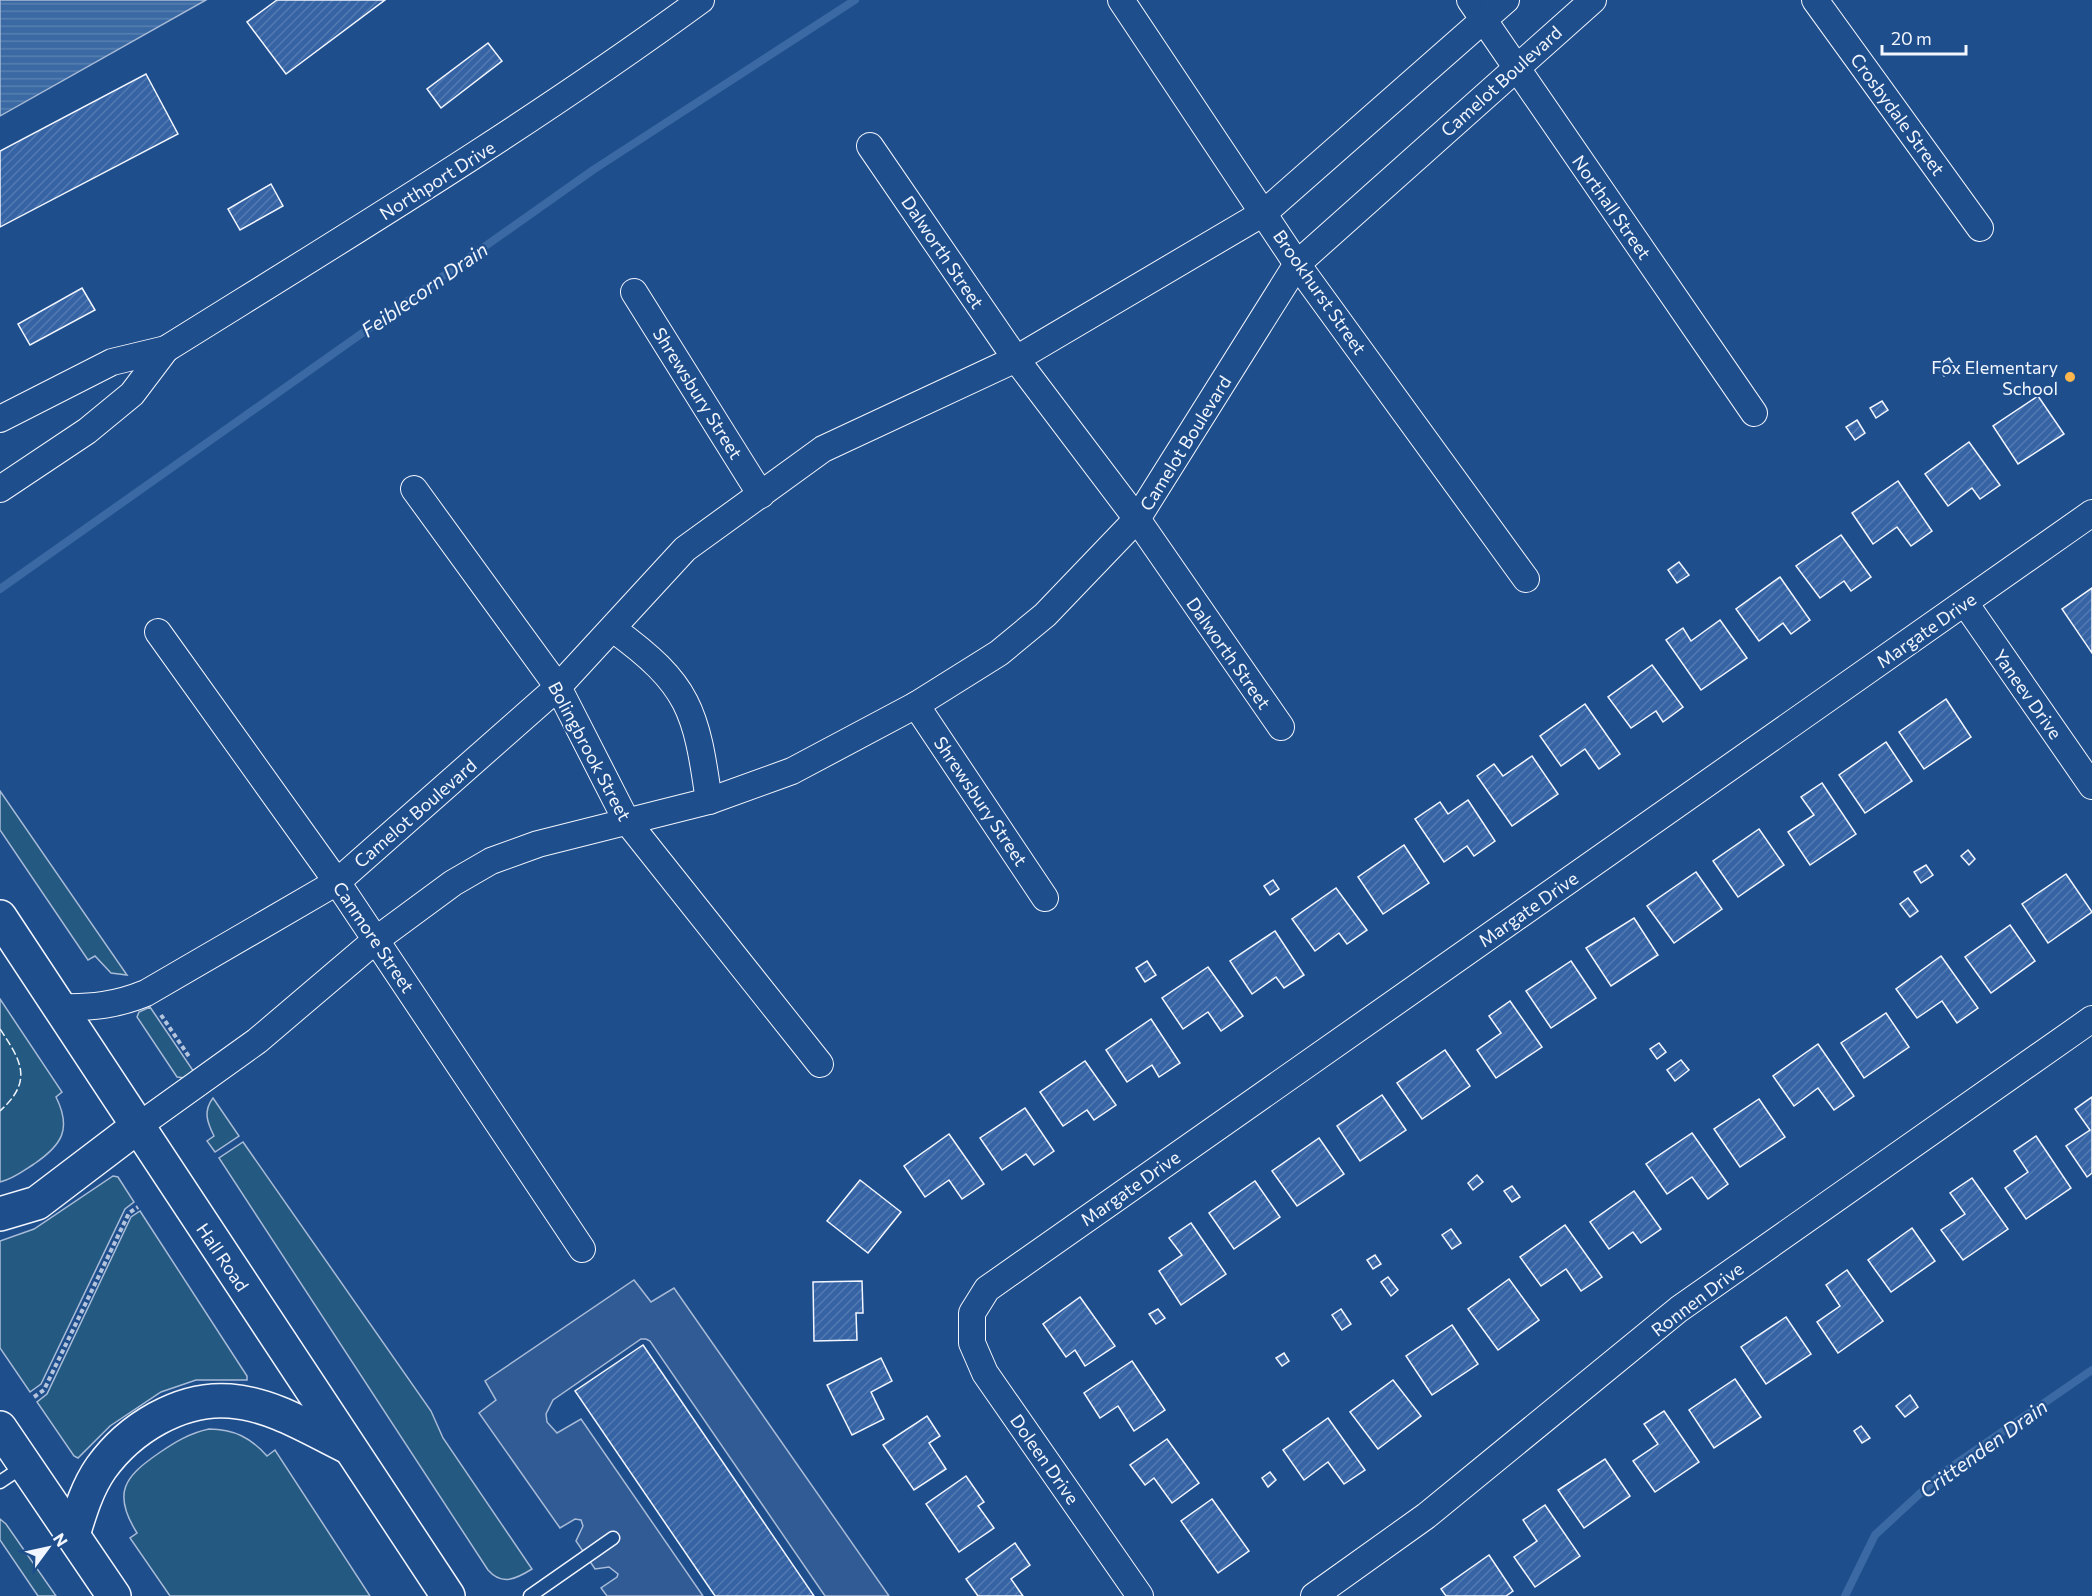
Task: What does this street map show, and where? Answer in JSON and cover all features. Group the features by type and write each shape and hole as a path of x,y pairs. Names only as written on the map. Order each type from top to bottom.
{"highway":[{"name":"Hall Road","path":"0,917 448,1596"},
{"path":"0,1214 37,1203 137,1127"},
{"path":"73,1535 83,1502 100,1470 117,1448 142,1428 174,1410 206,1402 230,1401 279,1413 350,1448"},
{"path":"0,1428 12,1474 73,1535 114,1596"}],"street":[{"name":"Northport Drive","path":"0,418 112,362 166,349 515,131 588,82 701,0"},
{"name":"Brookhurst Street","path":"1122,0 1265,212 1297,264 1526,579"},
{"name":"Camelot Boulevard","path":"60,1007 94,1008 125,1002 146,993 337,882 558,687 685,549 823,449 1016,359 1265,212 1477,10 1506,0"},
{"name":"Camelot Boulevard","path":"137,1127 257,1041 377,939 453,883 490,861 538,844 626,820 710,801 792,771 916,705 999,653 1045,615 1137,519 1297,264 1515,67 1593,0"},
{"name":"Crosbydale Street","path":"1815,0 1980,228"},
{"name":"Northall Street","path":"1477,10 1754,413"},
{"name":"Dalworth Street","path":"870,146 1016,359"},
{"name":"Shrewsbury Street","path":"634,292 761,495"},
{"name":"Northport Drive","path":"0,489 87,431 132,394 166,349"},
{"path":"1016,359 1137,519"},
{"name":"Bolingbrook Street","path":"414,489 558,687 626,820 819,1064"},
{"name":"Margate Drive","path":"972,1314 987,1289 1011,1271 2092,513"},
{"name":"Dalworth Street","path":"1137,519 1281,727"},
{"name":"Yaneev Drive","path":"1965,603 2092,786"},
{"path":"613,629 647,654 670,678 689,706 700,739 710,801"},
{"name":"Canmore Street","path":"158,632 377,939 582,1249"},
{"name":"Shrewsbury Street","path":"916,705 1046,898"},
{"name":"Ronnen Drive","path":"1314,1596 1435,1509 1679,1309 2092,1019"},
{"name":"Doleen Drive","path":"972,1314 972,1343 985,1373 1140,1596"}],"lane":[{"path":"530,1596 612,1538"}],"path":[{"path":"160,1014 191,1060"},
{"path":"34,1397 44,1390 129,1213 138,1207"}],"shaded area":[{"path":"0,0 206,0 0,116"},
{"path":"0,791 127,975 111,973 95,956 88,960 0,830"},
{"path":"0,999 62,1092 56,1097 61,1108 63,1127 62,1135 57,1143 44,1157 18,1174 0,1182"},
{"path":"150,1007 194,1072 185,1078 177,1077 137,1017 139,1012"},
{"path":"213,1098 239,1136 215,1152 207,1141 214,1136 207,1117 208,1107"},
{"path":"243,1142 431,1411 443,1438 532,1569 509,1579 499,1578 488,1570 219,1158"},
{"path":"113,1176 118,1177 134,1202 125,1209 41,1384 30,1392 0,1348 0,1241 34,1229"},
{"path":"140,1211 247,1376 247,1380 196,1380 161,1392 110,1426 78,1458 74,1456 37,1402 47,1394 131,1217"},
{"path":"634,1280 651,1302 674,1288 889,1596 825,1596 650,1341 641,1339 553,1400 546,1414 547,1422 557,1433 581,1419 703,1596 607,1596 601,1588 618,1574 609,1567 595,1569 576,1541 583,1526 581,1520 575,1519 560,1528 479,1413 496,1400 485,1381"},
{"path":"209,1429 218,1429 241,1436 255,1444 267,1456 275,1450 370,1596 170,1596 130,1538 137,1533 125,1507 125,1487 137,1470 159,1453 183,1438"},
{"path":"0,1519 6,1524 56,1596 38,1596 0,1540"}],"building":[{"path":"277,0 385,0 286,74 247,22"},
{"path":"488,43 502,61 441,108 427,89"},
{"path":"146,74 178,134 0,227 0,151"},
{"path":"271,184 283,206 240,230 228,209"},
{"path":"82,288 95,310 30,345 18,324"},
{"path":"1949,358 1956,368 1944,376 1937,366"},
{"path":"2038,396 2064,434 2018,464 1993,426"},
{"path":"1882,401 1888,410 1876,418 1870,408"},
{"path":"1857,420 1865,433 1855,440 1846,427"},
{"path":"1969,442 2000,485 1980,499 1972,488 1948,506 1925,474"},
{"path":"1898,481 1932,531 1911,546 1897,527 1873,544 1852,513"},
{"path":"1841,535 1871,577 1851,591 1844,581 1820,598 1796,566"},
{"path":"1679,562 1689,575 1677,583 1668,570"},
{"path":"1780,577 1810,620 1791,634 1783,623 1759,641 1736,609"},
{"path":"2092,588 2092,653 2062,609"},
{"path":"1720,620 1747,658 1701,690 1666,640 1683,628 1691,641"},
{"path":"1652,665 1683,707 1663,722 1656,711 1631,728 1608,697"},
{"path":"1946,699 1971,737 1924,769 1899,732"},
{"path":"1585,704 1620,754 1599,769 1585,749 1561,766 1540,736"},
{"path":"1886,742 1912,781 1865,813 1839,775"},
{"path":"1532,756 1558,794 1512,826 1477,776 1494,764 1503,776"},
{"path":"1822,783 1856,834 1810,865 1788,832 1814,815 1801,797"},
{"path":"1468,800 1495,841 1474,856 1467,846 1444,862 1415,819 1440,802 1448,814"},
{"path":"1759,829 1784,865 1738,897 1713,861"},
{"path":"1404,845 1429,883 1383,914 1358,877"},
{"path":"1968,850 1975,859 1969,865 1961,856"},
{"path":"1926,865 1933,875 1921,883 1914,872"},
{"path":"1696,872 1722,909 1674,943 1647,906"},
{"path":"2066,874 2092,912 2048,943 2022,904"},
{"path":"1273,880 1279,889 1270,895 1264,886"},
{"path":"1336,888 1367,930 1347,944 1339,933 1315,951 1292,919"},
{"path":"1908,898 1918,911 1910,917 1900,904"},
{"path":"1634,918 1658,955 1611,986 1586,948"},
{"path":"2010,925 2035,961 1991,993 1965,957"},
{"path":"1275,931 1304,975 1284,988 1276,977 1252,994 1230,961"},
{"path":"1941,956 1978,1008 1957,1023 1942,1001 1917,1018 1896,989"},
{"path":"1147,961 1156,975 1145,982 1136,968"},
{"path":"1571,961 1596,998 1551,1028 1526,991"},
{"path":"1208,967 1243,1016 1221,1031 1208,1012 1183,1029 1162,998"},
{"path":"1510,1001 1542,1047 1496,1078 1477,1050 1501,1033 1489,1016"},
{"path":"1886,1013 1909,1047 1864,1078 1841,1043"},
{"path":"1151,1019 1180,1063 1159,1077 1152,1065 1127,1082 1106,1050"},
{"path":"1659,1043 1666,1052 1657,1059 1650,1049"},
{"path":"1818,1044 1854,1096 1834,1110 1818,1088 1794,1106 1773,1076"},
{"path":"1445,1050 1470,1086 1422,1119 1397,1083"},
{"path":"1681,1060 1689,1070 1675,1081 1667,1070"},
{"path":"1085,1061 1116,1105 1094,1120 1087,1110 1063,1126 1040,1092"},
{"path":"1382,1095 1406,1130 1360,1161 1337,1126"},
{"path":"2092,1097 2092,1173 2087,1177 2066,1146 2090,1130 2075,1109"},
{"path":"1759,1099 1785,1137 1740,1167 1714,1129"},
{"path":"1025,1108 1054,1151 1034,1165 1026,1154 1002,1170 980,1138"},
{"path":"1692,1133 1728,1184 1708,1199 1692,1177 1667,1194 1646,1164"},
{"path":"949,1134 984,1184 962,1199 949,1180 925,1197 904,1166"},
{"path":"2036,1136 2071,1188 2026,1219 2005,1188 2028,1172 2014,1151"},
{"path":"1319,1138 1344,1174 1297,1206 1272,1171"},
{"path":"1477,1175 1483,1182 1473,1190 1468,1183"},
{"path":"1972,1178 2008,1229 1963,1260 1941,1230 1965,1214 1950,1193"},
{"path":"860,1180 901,1212 868,1253 827,1221"},
{"path":"1255,1181 1280,1217 1234,1249 1209,1213"},
{"path":"1512,1186 1520,1197 1512,1202 1504,1191"},
{"path":"1634,1191 1661,1229 1641,1243 1633,1232 1609,1249 1590,1222"},
{"path":"1191,1223 1226,1274 1181,1305 1159,1271 1182,1255 1169,1238"},
{"path":"1565,1225 1602,1277 1581,1291 1566,1269 1541,1286 1520,1257"},
{"path":"1912,1228 1935,1261 1891,1292 1868,1260"},
{"path":"1451,1229 1461,1243 1452,1249 1442,1235"},
{"path":"1375,1255 1381,1264 1373,1269 1367,1260"},
{"path":"1847,1270 1883,1321 1838,1353 1817,1322 1840,1306 1826,1285"},
{"path":"1388,1277 1398,1290 1391,1296 1381,1282"},
{"path":"1509,1279 1539,1320 1498,1350 1468,1309"},
{"path":"862,1281 863,1313 856,1313 857,1340 814,1341 813,1282"},
{"path":"1080,1297 1115,1346 1085,1366 1075,1350 1066,1357 1043,1324"},
{"path":"1158,1309 1165,1318 1156,1324 1149,1314"},
{"path":"1341,1309 1351,1324 1342,1330 1332,1315"},
{"path":"1786,1317 1811,1354 1766,1384 1741,1347"},
{"path":"1452,1325 1478,1364 1432,1395 1406,1356"},
{"path":"643,1345 814,1596 715,1596 575,1391"},
{"path":"1284,1353 1289,1361 1282,1366 1276,1358"},
{"path":"881,1358 892,1381 871,1392 884,1419 852,1435 827,1385"},
{"path":"1132,1361 1165,1410 1134,1431 1118,1406 1100,1418 1084,1393"},
{"path":"1735,1379 1761,1417 1714,1448 1689,1410"},
{"path":"1393,1380 1421,1416 1378,1449 1350,1412"},
{"path":"1910,1395 1918,1407 1905,1417 1896,1406"},
{"path":"1664,1411 1699,1462 1655,1492 1633,1461 1658,1444 1644,1424"},
{"path":"927,1416 940,1436 929,1443 946,1469 914,1490 883,1445"},
{"path":"1328,1418 1365,1470 1344,1484 1328,1462 1304,1480 1283,1450"},
{"path":"1861,1426 1870,1438 1862,1443 1854,1431"},
{"path":"1167,1439 1199,1483 1172,1503 1154,1478 1145,1485 1130,1465"},
{"path":"1605,1459 1630,1496 1584,1528 1558,1490"},
{"path":"1270,1472 1276,1480 1268,1487 1262,1478"},
{"path":"966,1476 984,1502 978,1506 994,1528 959,1552 926,1504"},
{"path":"1212,1499 1249,1551 1218,1573 1181,1521"},
{"path":"1545,1505 1580,1556 1535,1587 1514,1557 1537,1541 1523,1520"},
{"path":"1015,1543 1030,1565 1011,1579 1023,1596 978,1596 966,1579"},
{"path":"1489,1555 1513,1591 1506,1596 1446,1596 1441,1589"}],"waterway":[{"name":"Feiblecorn Drain","path":"0,589 593,170 855,0"},
{"name":"Crittenden Drain","path":"1845,1596 1875,1535 1941,1474 2092,1370"}],"fence":[{"path":"0,1029 14,1052 21,1071 17,1090 0,1111"}],"place":[{"name":"Fox Elementary School","path":"2070,377"}]}
